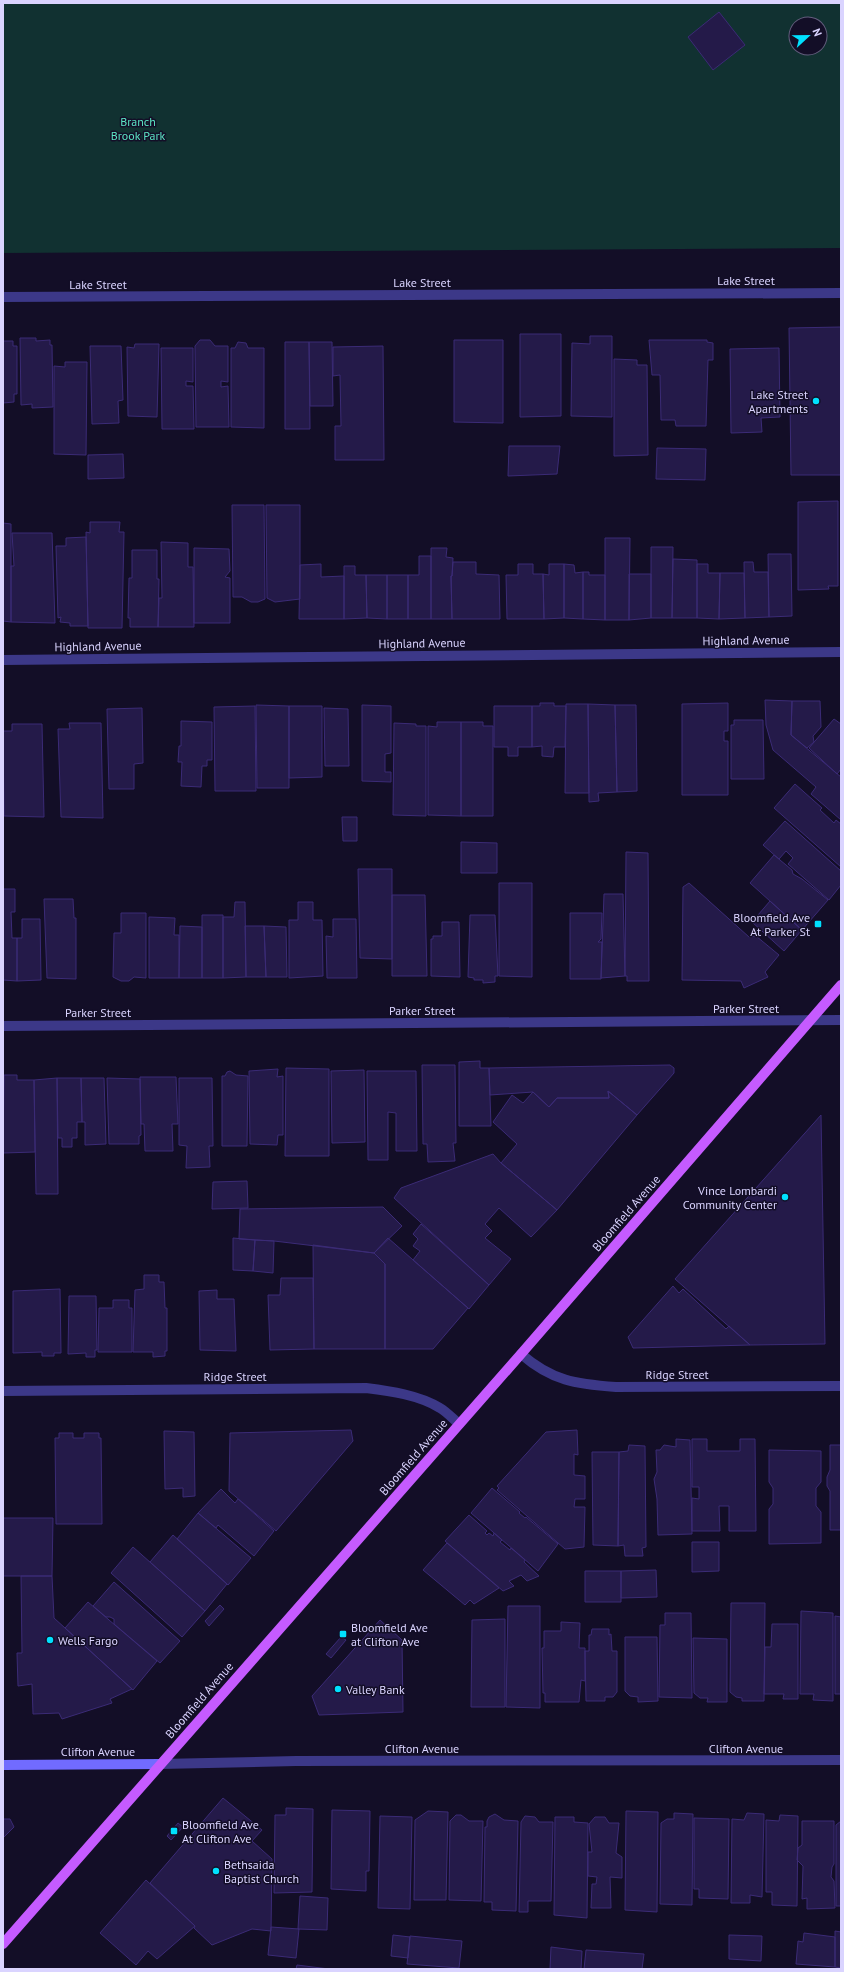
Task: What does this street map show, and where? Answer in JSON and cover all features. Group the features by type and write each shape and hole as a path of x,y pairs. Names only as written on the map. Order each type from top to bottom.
{"main road":[{"name":"Bloomfield Avenue","path":"3,1944 521,1354 841,985"},
{"name":"Clifton Avenue","path":"3,1765 160,1764"}],"street":[{"name":"Lake Street","path":"3,297 841,292"},
{"name":"Highland Avenue","path":"3,660 841,652"},
{"name":"Parker Street","path":"3,1026 841,1020"},
{"name":"Ridge Street","path":"521,1354 536,1367 553,1376 594,1386 841,1386"},
{"name":"Ridge Street","path":"3,1391 366,1388 385,1390 423,1401 440,1408 459,1424"},
{"name":"Clifton Avenue","path":"160,1764 296,1761 841,1760"}],"green space":[{"name":"Branch Brook Park","path":"3,3 841,3 841,248 3,253"}],"building":[{"path":"719,12 745,45 713,70 688,37"},
{"name":"Lake Street Apartments","path":"841,327 841,475 791,475 789,328"},
{"path":"520,334 561,334 561,416 520,417"},
{"path":"590,336 612,336 612,417 571,416 572,343 590,344"},
{"path":"20,338 36,338 36,341 50,340 50,345 52,345 53,407 32,408 32,404 21,405"},
{"path":"200,340 210,340 215,346 228,346 228,382 221,381 221,387 228,386 229,427 196,427 195,346"},
{"path":"454,340 503,340 503,423 454,422"},
{"path":"649,340 707,340 707,342 713,343 713,360 708,360 706,426 676,426 675,420 661,420 660,375 652,375"},
{"path":"3,341 13,341 13,346 17,346 17,394 14,394 14,402 3,403"},
{"path":"238,342 246,343 248,348 264,348 264,428 231,427 231,348 235,348"},
{"path":"285,342 309,342 310,429 285,429"},
{"path":"309,342 332,342 333,406 310,406"},
{"path":"135,344 159,344 157,417 128,416 127,347 134,348"},
{"path":"90,346 121,346 123,400 118,401 119,423 92,424"},
{"path":"383,346 384,460 335,460 335,426 341,426 340,375 333,376 333,347"},
{"path":"161,348 193,348 193,382 186,381 186,386 193,386 194,429 162,429"},
{"path":"779,348 780,417 761,418 762,432 731,433 730,349"},
{"path":"614,359 637,360 637,365 647,365 648,455 614,456"},
{"path":"65,362 87,362 86,455 54,454 54,366 65,367"},
{"path":"509,446 560,446 557,474 508,476"},
{"path":"657,448 706,449 705,480 656,479"},
{"path":"123,454 124,478 88,479 88,455"},
{"path":"838,501 838,586 828,586 829,589 798,590 798,502"},
{"path":"232,505 264,505 265,599 258,602 251,602 242,597 233,597"},
{"path":"266,505 300,505 300,599 275,602 267,598"},
{"path":"90,522 120,522 119,532 124,532 122,628 88,628 86,532 90,533"},
{"path":"3,523 11,524 11,622 3,621"},
{"path":"12,533 52,533 55,623 11,622 11,566 14,566"},
{"path":"86,537 88,626 70,626 70,623 60,622 61,617 58,618 56,546 66,546 66,538"},
{"path":"605,538 630,538 629,620 605,620"},
{"path":"161,542 188,543 188,567 193,567 194,627 158,627 159,598 162,598"},
{"path":"651,547 673,547 672,618 651,618"},
{"path":"194,548 229,549 230,571 225,577 230,578 230,623 194,623"},
{"path":"431,548 447,548 446,557 453,558 451,576 452,619 431,619"},
{"path":"132,550 157,550 157,579 159,579 158,627 130,627 130,618 128,618 129,578 132,578"},
{"path":"768,554 791,554 792,616 769,617"},
{"path":"419,556 431,556 431,619 408,619 408,575 419,575"},
{"path":"673,559 697,560 697,618 672,618"},
{"path":"453,562 476,562 476,574 499,575 500,619 452,619 451,576"},
{"path":"744,562 753,562 754,572 768,572 769,617 745,618"},
{"path":"321,564 321,577 344,576 344,619 299,619 300,565"},
{"path":"518,564 533,564 533,574 543,574 544,619 507,619 506,575 518,575"},
{"path":"549,564 564,564 564,618 544,619 543,574 549,575"},
{"path":"564,564 574,565 575,573 583,572 583,619 564,618"},
{"path":"697,564 708,564 708,573 720,573 719,619 697,618"},
{"path":"344,566 355,566 355,575 366,575 367,618 344,619"},
{"path":"583,572 589,572 589,575 605,575 605,620 583,619"},
{"path":"720,573 744,573 745,618 719,619"},
{"path":"629,574 651,574 651,618 629,620"},
{"path":"366,575 387,575 387,619 367,618"},
{"path":"387,575 408,575 408,619 387,619"},
{"path":"765,700 792,701 791,735 841,777 841,820 811,794 816,787 773,750 766,725"},
{"path":"792,701 820,701 821,727 813,736 814,742 807,748 791,735"},
{"path":"540,703 554,703 554,706 566,706 565,747 554,747 553,757 542,756 542,746 532,747 532,706 540,706"},
{"path":"728,703 728,731 724,731 724,741 728,741 728,795 682,795 682,704"},
{"path":"566,704 588,704 589,793 565,793"},
{"path":"588,704 615,705 617,792 598,793 599,801 589,802"},
{"path":"256,705 289,706 289,788 257,788"},
{"path":"362,705 391,706 391,753 385,754 385,772 391,772 391,782 362,781"},
{"path":"615,705 636,705 637,791 617,792"},
{"path":"255,706 256,791 215,791 214,707"},
{"path":"289,706 322,706 322,777 289,778"},
{"path":"494,706 532,706 532,747 518,747 518,756 508,756 508,747 494,747"},
{"path":"142,708 143,763 134,764 134,789 109,789 107,709"},
{"path":"324,708 348,709 349,766 325,766"},
{"path":"834,719 841,724 841,769 837,774 809,748"},
{"path":"734,720 763,720 764,779 731,779 731,725 734,725"},
{"path":"181,721 212,722 212,760 207,760 207,766 202,766 201,787 181,786 182,762 178,762 179,746 181,746"},
{"path":"437,722 461,722 461,816 428,815 428,726 437,727"},
{"path":"461,722 483,722 483,726 493,726 493,816 461,816"},
{"path":"69,723 101,723 103,818 61,817 58,729 70,729"},
{"path":"394,723 426,726 426,816 393,815"},
{"path":"12,724 42,724 44,817 4,816 3,731 12,731"},
{"path":"795,784 822,808 820,810 834,823 836,820 841,824 841,867 774,808"},
{"path":"342,817 357,817 357,841 343,841"},
{"path":"785,821 841,871 841,885 829,900 788,864 793,858 786,851 779,859 763,845"},
{"path":"461,842 497,843 497,873 461,873"},
{"path":"626,852 648,853 649,981 627,981 627,976 625,976"},
{"path":"774,855 792,870 793,874 802,879 828,900 802,930 750,883"},
{"path":"358,869 392,869 392,959 360,958"},
{"path":"499,883 532,883 532,977 499,976"},
{"path":"689,883 749,937 756,936 779,955 765,972 768,977 744,988 741,981 682,980 683,887"},
{"path":"3,889 15,889 15,912 11,912 12,938 17,938 17,981 3,980"},
{"path":"604,894 623,894 625,976 601,978"},
{"path":"392,895 425,895 427,976 392,976"},
{"path":"44,899 73,899 74,918 76,918 76,979 47,978"},
{"path":"770,901 802,930 784,951 752,922"},
{"path":"235,902 245,902 246,977 223,978 223,917 234,917"},
{"path":"298,902 313,902 313,920 322,920 323,976 289,978 289,920 298,920"},
{"path":"121,913 146,913 146,978 134,977 129,981 121,981 113,977 114,933 121,933"},
{"path":"570,913 602,913 601,939 598,942 602,942 601,979 570,979"},
{"path":"202,915 223,915 223,978 202,978"},
{"path":"470,915 495,915 498,976 495,976 495,982 483,983 483,980 474,980 474,978 468,977"},
{"path":"149,917 175,918 174,935 179,935 179,978 149,978"},
{"path":"22,919 40,919 41,980 17,981 17,938 22,938"},
{"path":"333,919 356,919 357,978 327,978 326,936 333,937"},
{"path":"442,922 459,922 460,977 431,976 431,939 433,939 433,936 442,936"},
{"path":"180,926 202,927 202,978 179,978"},
{"path":"245,926 264,926 266,977 246,977"},
{"path":"264,926 286,927 287,977 266,977"},
{"path":"480,1061 480,1068 489,1068 491,1126 459,1126 459,1062"},
{"path":"422,1065 455,1065 456,1143 453,1143 455,1161 428,1162 427,1144 423,1144"},
{"path":"670,1065 674,1068 674,1073 637,1115 608,1091 609,1098 557,1098 549,1107 533,1092 490,1095 489,1068"},
{"path":"286,1068 329,1069 329,1156 285,1156"},
{"path":"278,1069 277,1077 283,1076 283,1135 278,1135 277,1145 250,1144 249,1071"},
{"path":"364,1070 365,1142 332,1143 331,1071"},
{"path":"230,1071 236,1075 248,1076 247,1146 222,1146 222,1076 225,1076 227,1072"},
{"path":"367,1071 416,1071 417,1151 396,1151 396,1113 388,1112 388,1160 368,1160"},
{"path":"4,1075 17,1075 17,1080 34,1080 35,1152 3,1153"},
{"path":"140,1077 176,1077 178,1124 172,1124 173,1151 145,1151 144,1124 141,1124"},
{"path":"57,1078 58,1194 36,1194 34,1080"},
{"path":"57,1078 81,1078 82,1122 77,1122 77,1138 72,1138 72,1147 62,1147 62,1138 58,1138"},
{"path":"81,1078 104,1078 106,1144 85,1145 85,1122 82,1122"},
{"path":"107,1078 140,1079 141,1135 139,1136 139,1144 109,1144"},
{"path":"179,1078 212,1078 213,1146 209,1146 210,1167 186,1168 187,1146 179,1145"},
{"path":"608,1091 637,1115 557,1210 501,1163 517,1144 493,1122 512,1095 523,1103 533,1092 549,1107 557,1098 609,1098"},
{"name":"Vince Lombardi Community Center","path":"821,1115 825,1344 750,1345 675,1279"},
{"path":"493,1154 501,1163 557,1210 531,1237 499,1208 485,1224 492,1231 485,1238 511,1259 489,1285 394,1198 401,1188"},
{"path":"247,1181 248,1208 212,1209 213,1182"},
{"path":"383,1207 402,1226 374,1253 274,1241 239,1239 240,1209"},
{"path":"421,1224 489,1285 469,1309 413,1260 420,1251 413,1246 418,1239 413,1234"},
{"path":"233,1238 255,1240 253,1271 233,1270"},
{"path":"388,1238 468,1308 433,1349 385,1349 385,1264 374,1253"},
{"path":"255,1240 274,1241 273,1273 253,1271"},
{"path":"313,1245 374,1253 385,1264 385,1349 314,1349"},
{"path":"144,1275 159,1275 159,1282 164,1282 165,1308 167,1308 167,1351 165,1351 165,1356 153,1357 153,1352 133,1352 135,1290 144,1289"},
{"path":"281,1278 313,1278 314,1349 270,1350 268,1295 280,1295"},
{"path":"673,1286 679,1293 683,1289 726,1329 729,1326 750,1345 633,1348 628,1337"},
{"path":"60,1289 61,1353 54,1353 54,1356 42,1356 42,1352 13,1353 13,1291"},
{"path":"217,1290 217,1299 234,1299 236,1351 200,1350 199,1291"},
{"path":"69,1296 96,1296 97,1350 95,1350 95,1357 86,1357 86,1353 68,1354"},
{"path":"113,1300 129,1300 129,1308 132,1308 132,1352 98,1352 99,1308 113,1308"},
{"path":"351,1430 353,1441 276,1531 229,1491 230,1433"},
{"path":"577,1430 578,1455 574,1454 574,1475 585,1476 585,1499 575,1499 574,1507 585,1507 584,1547 565,1549 497,1490 499,1488 497,1486 546,1432"},
{"path":"164,1431 194,1432 195,1496 183,1497 183,1488 165,1489"},
{"path":"59,1433 73,1433 73,1438 84,1438 84,1433 99,1433 99,1438 101,1438 102,1524 56,1524 55,1438 59,1438"},
{"path":"676,1439 690,1440 692,1534 658,1535 657,1499 654,1479 657,1472 656,1450 660,1450 664,1445 676,1447"},
{"path":"692,1439 707,1439 707,1451 740,1451 740,1439 755,1439 756,1531 729,1531 729,1506 719,1506 720,1531 692,1531 692,1498 699,1499 699,1487 692,1487"},
{"path":"629,1445 645,1446 646,1547 642,1548 643,1556 625,1556 624,1545 618,1546 619,1452 628,1451"},
{"path":"830,1445 841,1445 841,1530 830,1530 830,1491 827,1486 827,1477 830,1470"},
{"path":"769,1450 821,1451 821,1482 816,1488 816,1506 821,1512 821,1543 769,1544 769,1509 773,1504 773,1488 769,1482"},
{"path":"592,1452 619,1452 618,1546 593,1545"},
{"path":"492,1488 520,1512 519,1513 525,1518 526,1517 558,1544 538,1571 471,1513"},
{"path":"221,1489 235,1503 238,1499 274,1531 254,1556 218,1525 216,1528 198,1513"},
{"path":"198,1513 251,1558 228,1585 177,1539"},
{"path":"469,1515 487,1531 485,1533 487,1535 489,1533 493,1536 494,1533 502,1540 500,1542 510,1550 511,1548 525,1560 524,1562 539,1576 527,1581 521,1575 509,1581 514,1586 503,1591 445,1541"},
{"path":"3,1518 53,1518 52,1576 3,1576"},
{"path":"173,1535 227,1584 205,1611 150,1562"},
{"path":"692,1542 719,1542 719,1571 692,1572"},
{"path":"447,1543 499,1588 474,1604 470,1600 465,1605 423,1570"},
{"path":"133,1547 205,1611 182,1637 111,1573"},
{"path":"656,1570 657,1597 621,1598 621,1571"},
{"path":"585,1571 621,1571 621,1602 585,1602"},
{"name":"Wells Fargo","path":"21,1576 52,1576 54,1618 132,1689 110,1699 112,1703 62,1719 59,1713 33,1714 32,1684 18,1686 17,1653 22,1653"},
{"path":"114,1582 180,1641 160,1663 114,1624 114,1619 106,1617 93,1606"},
{"path":"88,1602 157,1661 133,1690 65,1628"},
{"path":"731,1603 765,1603 764,1701 742,1701 742,1698 736,1697 730,1692"},
{"path":"220,1605 224,1609 209,1626 205,1621"},
{"path":"508,1606 540,1606 540,1708 506,1707"},
{"path":"801,1611 833,1613 833,1701 813,1700 814,1694 800,1694"},
{"path":"665,1613 691,1613 692,1698 659,1697 660,1625 665,1625"},
{"path":"835,1616 841,1617 841,1694 835,1694"},
{"path":"505,1619 505,1707 471,1707 472,1620"},
{"path":"380,1620 402,1640 403,1712 319,1715 312,1696"},
{"path":"561,1622 580,1623 579,1648 585,1648 585,1681 581,1680 579,1702 545,1702 545,1693 543,1693 542,1648 544,1648 544,1631 561,1631"},
{"path":"772,1624 798,1624 798,1699 783,1699 784,1694 764,1694 765,1647 771,1647"},
{"path":"592,1629 609,1629 609,1635 611,1634 612,1651 617,1651 617,1692 613,1697 605,1697 605,1701 586,1701 585,1651 589,1651 589,1635 591,1635"},
{"path":"341,1637 346,1640 331,1658 326,1654"},
{"path":"625,1637 657,1637 658,1701 638,1702 638,1697 630,1696 625,1691"},
{"path":"693,1638 727,1639 727,1702 707,1702 708,1698 700,1698 694,1693"},
{"name":"Bethsaida Baptist Church","path":"223,1798 262,1830 252,1841 272,1859 271,1931 252,1929 212,1945 194,1928 195,1926 150,1883"},
{"path":"286,1808 313,1809 312,1892 274,1893 275,1815 286,1815"},
{"path":"332,1810 370,1811 369,1871 366,1871 366,1891 331,1889"},
{"path":"428,1811 448,1812 446,1900 414,1900 415,1820"},
{"path":"626,1811 658,1812 657,1912 625,1910"},
{"path":"674,1813 693,1814 692,1905 660,1904 661,1823 667,1819 674,1819"},
{"path":"747,1813 764,1814 762,1897 750,1895 750,1903 731,1903 732,1819 744,1820"},
{"path":"495,1814 504,1820 518,1821 516,1911 492,1910 492,1902 484,1902 485,1827 487,1827 489,1817"},
{"path":"456,1815 461,1815 469,1821 483,1821 481,1901 449,1900 450,1821"},
{"path":"780,1815 798,1816 797,1906 772,1905 772,1892 766,1892 766,1820 779,1821"},
{"path":"380,1816 412,1817 410,1909 378,1908"},
{"path":"525,1816 535,1817 539,1822 553,1822 551,1901 528,1901 528,1912 519,1912 521,1822"},
{"path":"555,1817 574,1817 574,1822 588,1823 587,1918 554,1915"},
{"path":"595,1817 605,1817 609,1823 619,1823 616,1853 622,1857 622,1878 610,1877 611,1908 591,1908 592,1884 596,1884 597,1877 588,1876 588,1852 592,1852 589,1824"},
{"path":"694,1818 729,1819 728,1899 699,1898 699,1889 694,1889"},
{"path":"3,1819 10,1819 14,1827 3,1838"},
{"path":"802,1821 834,1821 834,1864 832,1867 831,1877 834,1881 835,1908 807,1909 807,1898 802,1899 803,1866 797,1860 798,1848 802,1845"},
{"path":"841,1821 841,1906 836,1906 836,1825"},
{"path":"178,1823 183,1827 171,1840 167,1836"},
{"path":"146,1880 195,1926 157,1959 148,1951 136,1965 100,1933"},
{"path":"300,1896 328,1898 327,1930 298,1929"},
{"path":"271,1927 299,1929 296,1958 268,1955"},
{"path":"835,1931 841,1932 841,1968 835,1967"},
{"path":"804,1933 835,1937 835,1967 796,1964 798,1941 803,1942"},
{"path":"393,1935 410,1937 408,1958 391,1956"},
{"path":"729,1935 762,1936 761,1961 729,1959"},
{"path":"410,1936 462,1941 459,1968 407,1964"},
{"path":"551,1947 582,1951 581,1969 550,1969"},
{"path":"586,1950 644,1954 642,1969 584,1969"},
{"path":"297,1965 329,1969 296,1969"}],"place":[{"name":"Lake Street Apartments","path":"816,401"},
{"name":"Bloomfield Ave At Parker St","path":"818,924"},
{"name":"Vince Lombardi Community Center","path":"785,1197"},
{"name":"Bloomfield Ave at Clifton Ave","path":"343,1634"},
{"name":"Wells Fargo","path":"50,1640"},
{"name":"Valley Bank","path":"338,1689"},
{"name":"Bloomfield Ave At Clifton Ave","path":"174,1831"},
{"name":"Bethsaida Baptist Church","path":"216,1871"}]}
